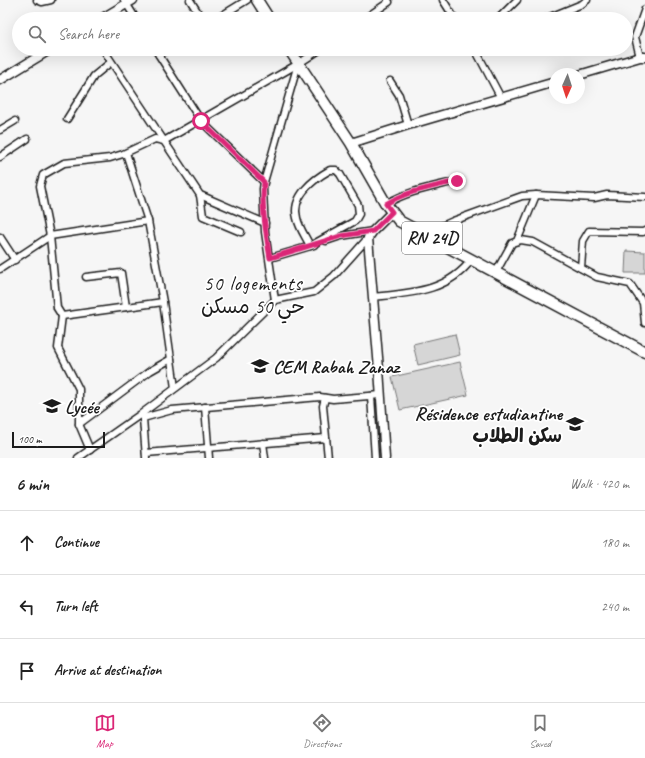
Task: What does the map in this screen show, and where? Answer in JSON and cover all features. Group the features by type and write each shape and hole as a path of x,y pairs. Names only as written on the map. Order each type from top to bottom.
{"main road":[{"path":"256,0 264,12"},
{"name":"RN 24D","path":"293,56 351,143 389,208 399,221 645,351"}],"street":[{"path":"36,0 47,2 51,0"},
{"path":"190,0 198,12"},
{"path":"227,12 246,0"},
{"path":"374,12 389,2 388,0"},
{"path":"451,12 445,3 452,0"},
{"path":"505,12 517,0"},
{"path":"562,12 582,4 587,0"},
{"path":"112,12 128,1 133,12"},
{"path":"585,73 642,57 636,37 645,9"},
{"path":"0,80 40,56"},
{"path":"107,56 200,195 202,216 241,232"},
{"path":"160,56 201,121 264,182"},
{"path":"90,450 79,424 79,389 58,348 62,316 57,308 50,236 40,186 43,175 64,163 110,158 126,153 155,139 164,141 201,121 310,56"},
{"path":"479,56 501,98"},
{"path":"67,119 94,76 111,62"},
{"path":"275,300 265,232 263,189 298,64"},
{"path":"390,81 399,95 408,125"},
{"path":"351,143 549,84"},
{"path":"0,130 15,121"},
{"path":"0,157 27,139"},
{"path":"126,153 148,221 163,302 175,388"},
{"path":"330,170 336,170 340,174 358,205 360,211 358,217 352,223 310,246 296,218 296,210 299,199 312,182 330,170"},
{"path":"78,458 142,416 175,388 216,358 275,300 314,292 334,276 370,234 396,198 457,181"},
{"path":"200,195 265,223"},
{"path":"517,241 536,195"},
{"path":"424,234 453,221 522,196 536,195 594,198 607,195 645,198"},
{"path":"0,270 50,236 148,221"},
{"path":"581,268 583,241 589,231 645,231"},
{"path":"270,258 341,236 370,234"},
{"path":"370,234 373,298 385,458"},
{"path":"0,237 15,260"},
{"path":"496,272 512,243 521,240 533,242 596,277 630,284 643,303 645,323"},
{"path":"373,298 417,292 438,286 465,269 472,259"},
{"path":"86,277 121,273 126,307"},
{"path":"62,316 163,302"},
{"path":"79,424 150,370 171,359"},
{"path":"142,416 172,410 320,397 333,399 381,395"},
{"path":"371,396 375,458"},
{"path":"325,398 323,406 328,458"},
{"path":"204,408 209,458"},
{"path":"142,416 146,455 326,438"},
{"path":"263,443 265,458"}],"shaded area":[{"path":"626,251 645,252 645,273 625,273"},
{"path":"455,334 460,355 418,365 413,344"},
{"path":"460,362 468,395 400,410 392,377"}],"place":[{"name":"CEM Rabah Zanaz","path":"260,366"},
{"name":"Lycée","path":"52,406"},
{"name":"Résidence estudiantine سكن الطلاب","path":"575,424"}],"district":[{"name":"50 logements حي 50 مسكن","path":"253,294"}],"route":[{"path":"201,121 264,182 265,232 270,258 341,236 373,231 392,212 386,204 396,198 457,181"}]}
